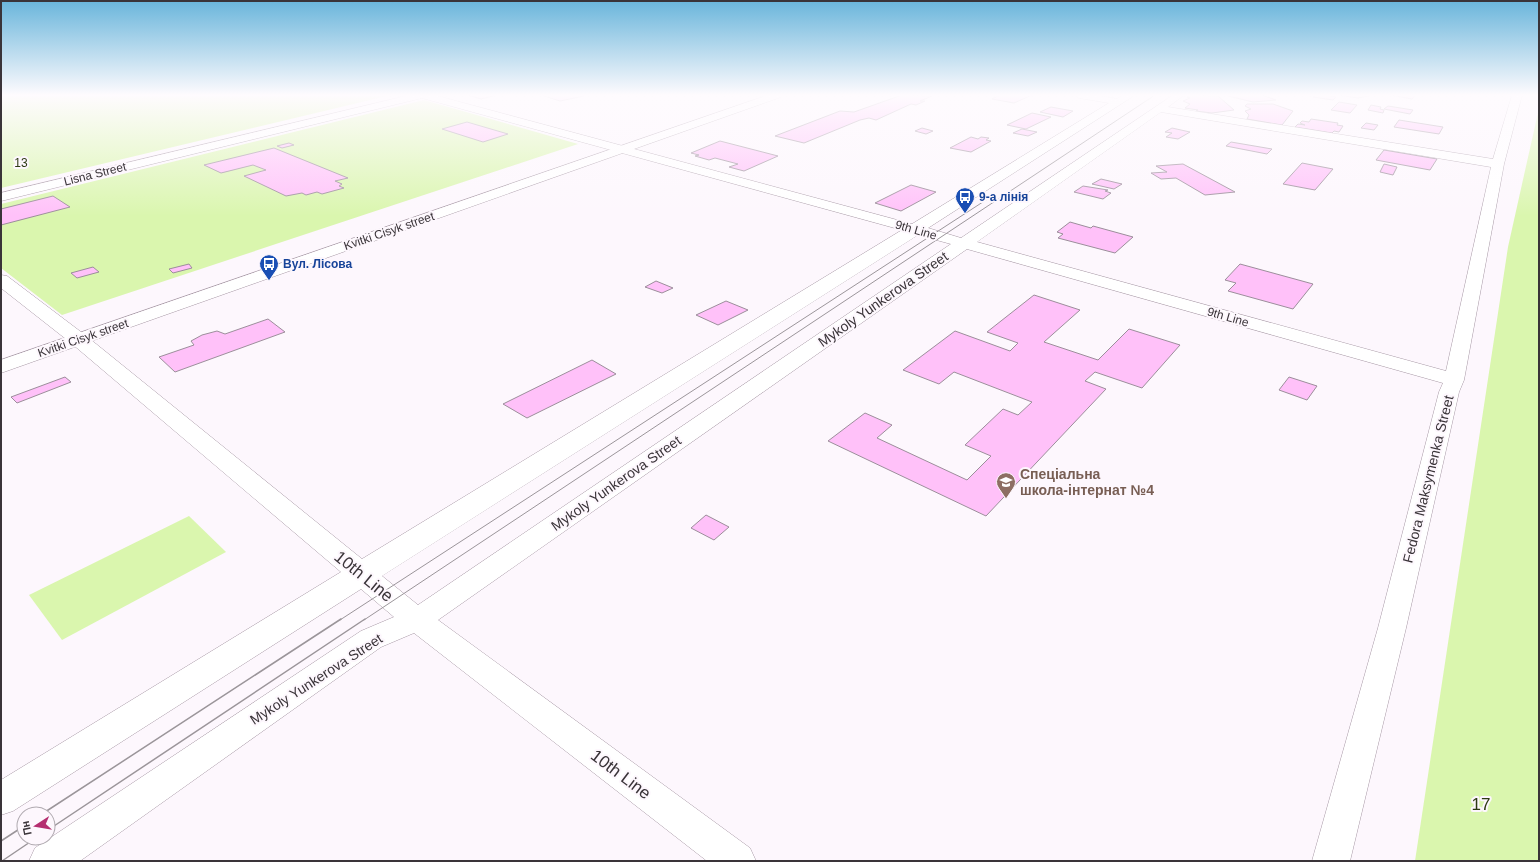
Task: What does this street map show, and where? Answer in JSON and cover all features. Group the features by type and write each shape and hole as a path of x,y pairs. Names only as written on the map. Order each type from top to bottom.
{"street":[{"name":"Lisna Street","path":"1,197 257,135"},
{"name":"9th Line","path":"573,135 915,229 1454,380"},
{"name":"Kvitki Cisyk street","path":"1,366 663,135"},
{"path":"1,799 1065,135"},
{"name":"Mykoly Yunkerova Street","path":"48,861 371,639 417,620 1120,135"},
{"path":"1324,135 1498,164"},
{"name":"Fedora Maksymenka Street","path":"1331,861 1392,628 1449,392 1454,380 1482,249 1498,164 1506,135"},
{"name":"10th Line","path":"1,280 78,339 417,620 737,861"}],"green space":[{"name":"13","path":"1,135 222,135 1,188"},
{"path":"281,135 547,135 578,144 62,315 1,268 1,204"},
{"name":"17","path":"1533,135 1539,135 1539,861 1415,861 1508,247"},
{"path":"189,516 226,552 62,640 29,595"}],"building":[{"path":"462,135 504,135 483,142"},
{"path":"777,135 823,135 804,143 775,136"},
{"path":"1169,135 1184,135 1178,139 1166,137"},
{"path":"971,137 978,139 981,137 989,138 986,140 991,141 971,152 950,148"},
{"path":"720,141 778,156 744,171 729,167 738,164 715,158 709,160 695,156 699,155 691,153"},
{"path":"1231,142 1272,149 1267,154 1226,146"},
{"path":"289,143 294,145 282,148 277,146"},
{"path":"274,148 348,178 335,181 342,184 339,186 344,188 322,194 317,192 306,195 302,193 286,196 244,176 266,170 253,165 221,173 204,165"},
{"path":"1384,150 1437,159 1430,170 1376,160"},
{"path":"1302,163 1333,169 1315,190 1283,184"},
{"path":"1183,164 1235,192 1205,195 1176,178 1161,179 1151,173 1167,172 1156,166"},
{"path":"1384,164 1397,167 1393,175 1380,172"},
{"path":"1101,179 1122,184 1114,189 1092,184"},
{"path":"911,185 936,192 901,211 875,203"},
{"path":"1083,186 1108,190 1105,191 1111,193 1103,199 1074,192"},
{"path":"53,196 70,207 1,225 1,209"},
{"path":"1070,222 1091,228 1093,226 1133,237 1115,253 1058,238 1063,234 1057,232"},
{"path":"189,264 192,268 173,273 169,269"},
{"path":"1240,264 1313,284 1293,309 1228,291 1236,283 1225,280"},
{"path":"93,267 99,272 77,278 71,273"},
{"path":"656,281 673,288 662,293 645,287"},
{"path":"1034,295 1080,310 1044,342 1098,360 1129,329 1180,345 1142,388 1095,372 1085,381 1106,389 986,516 828,441 865,413 892,425 877,438 967,480 991,456 965,445 1003,409 1018,415 1032,402 954,372 939,384 903,370 955,331 1010,351 1018,343 987,332"},
{"path":"726,301 748,310 718,325 696,315"},
{"path":"268,319 285,332 175,372 159,357 194,345 191,341 202,335 217,331 225,334"},
{"path":"592,360 616,374 527,418 503,404"},
{"path":"65,377 71,382 17,403 11,397"},
{"path":"1289,377 1317,386 1307,400 1279,390"},
{"path":"706,515 729,527 714,540 691,528"}],"tram line":[{"path":"364,620 1094,135"},
{"path":"340,620 989,198"},
{"path":"54,806 341,619"},
{"path":"56,825 365,619"},
{"path":"1,841 16,831"},
{"path":"2,861 24,846"}],"place":[{"name":"9-а лінія","path":"965,214"},
{"name":"Вул. Лісова","path":"269,281"},
{"name":"Спеціальна школа-інтернат №4","path":"1006,499"}]}
